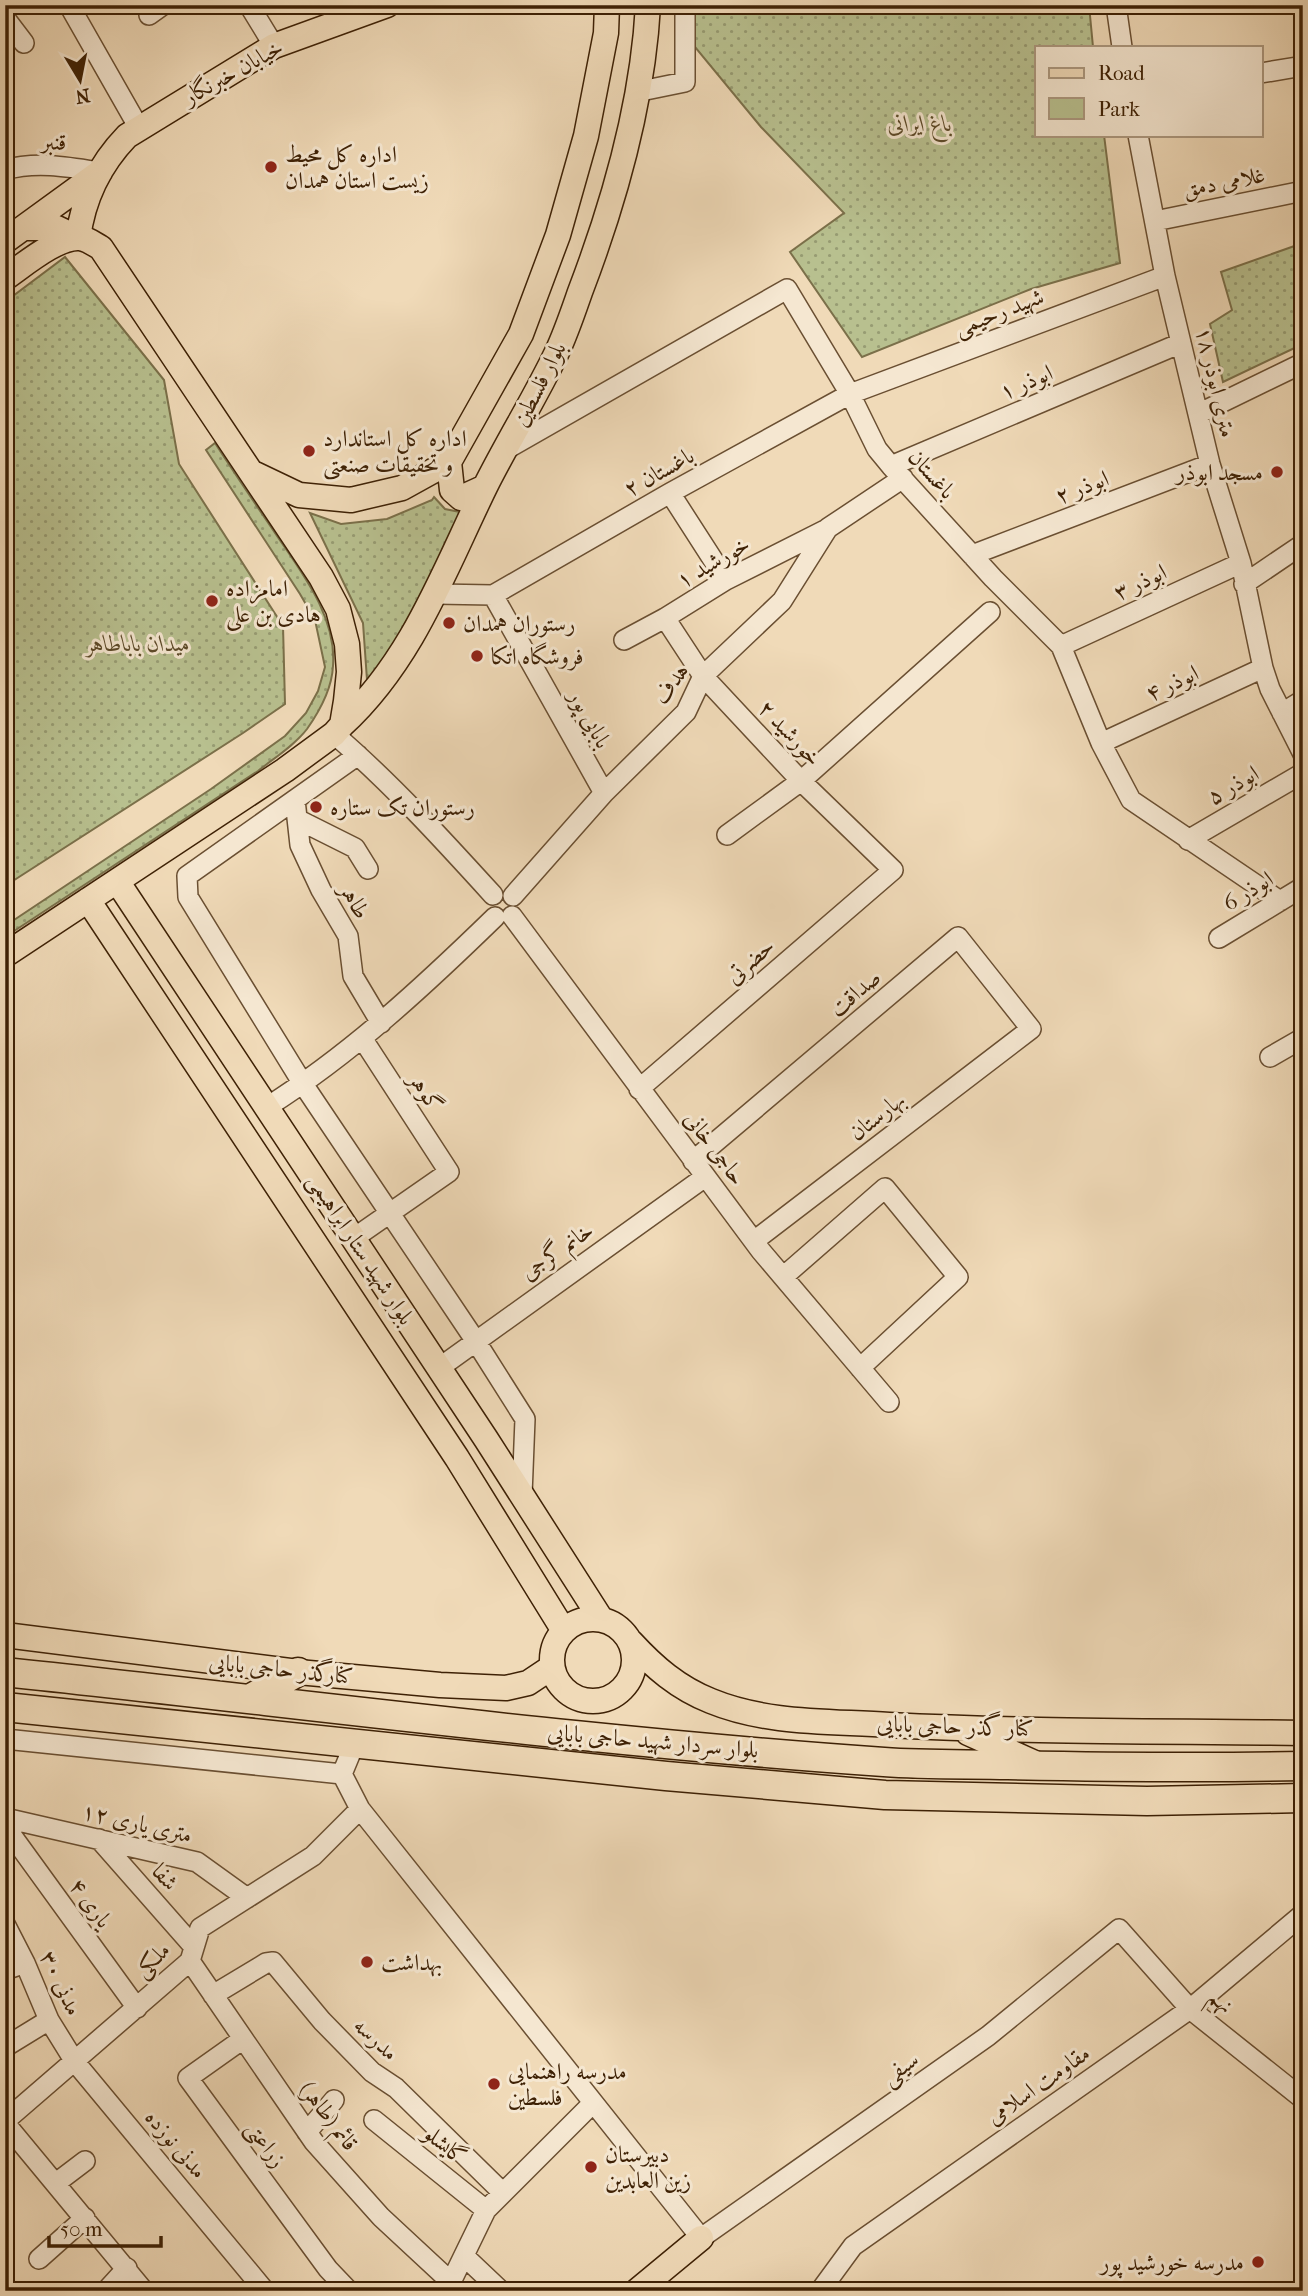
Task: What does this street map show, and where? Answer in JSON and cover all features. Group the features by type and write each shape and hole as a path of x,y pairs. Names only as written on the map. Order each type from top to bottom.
{"highway":[{"name":"بلوار سردار شهید حاجی بابایی","path":"5,1672 251,1698 357,1713 887,1762 1147,1768 1303,1766"},
{"path":"251,1698 298,1672"},
{"name":"بلوار سردار شهید حاجی بابایی","path":"5,1707 354,1745 885,1795 1147,1801 1303,1798"}],"main road":[{"name":"خیابان خبرنگار","path":"78,238 81,215 100,172 110,155 127,136 274,46 387,5"},
{"name":"بلوار فلسطین","path":"449,462 521,334 558,235 586,136 606,33 607,5"},
{"name":"بلوار فلسطین","path":"338,730 387,676 436,594 485,487 558,350 597,248 626,145 646,38 648,5"},
{"name":"خیابان خبرنگار","path":"15,234 100,172"},
{"path":"5,955 285,770 338,730 349,672 347,643 338,609 321,577 101,248 57,228 15,234"},
{"path":"5,278 53,246 78,238"},
{"path":"253,472 299,495 351,500 402,488 449,462 452,490 461,498 485,487"},
{"name":"بلوار شهید ستار ابراهیمی","path":"117,881 354,1238 601,1619"},
{"name":"بلوار شهید ستار ابراهیمی","path":"88,900 457,1458 564,1631"},
{"path":"117,944 120,932 126,926 140,923 149,928"},
{"path":"601,1619 624,1632 631,1642 634,1662 628,1682 618,1693 606,1699 578,1699 561,1686 552,1667 552,1654 564,1631 575,1623 601,1619"},
{"name":"کنارگذر حاجی بابایی","path":"5,1635 298,1672 506,1688 528,1683 552,1667"},
{"name":"کنار گذر حاجی بابایی","path":"631,1642 654,1667 679,1686 712,1702 765,1717 957,1728 1303,1732"},
{"path":"957,1728 1041,1766"},
{"path":"639,2290 701,2238"}],"street":[{"path":"69,5 139,128"},
{"path":"249,5 274,46"},
{"path":"636,92 685,82 685,5"},
{"path":"1116,5 1122,46"},
{"path":"5,18 24,43"},
{"path":"1262,73 1303,66"},
{"name":"۱۸ متری ابوذر","path":"1138,136 1165,276 1210,464 1241,563 1264,668 1270,690 1303,754"},
{"name":"قنبر","path":"5,170 20,166 52,165 100,172"},
{"name":"غلامی دمق","path":"1155,221 1303,191"},
{"name":"شهید رحیمی","path":"850,394 1165,276"},
{"name":"باغستان","path":"505,450 787,289 850,394 877,449 972,555 1061,646 1101,743 1131,800 1280,901"},
{"name":"ابوذر ۱","path":"897,472 1181,343"},
{"path":"1198,414 1303,363"},
{"name":"باغستان ۲","path":"493,595 850,394"},
{"name":"ابوذر ۲","path":"972,555 1210,464"},
{"name":"هدف","path":"267,1107 303,1084 381,1023 503,906 604,793 686,712 704,676 782,601 828,528 897,472"},
{"path":"670,493 726,580"},
{"name":"خورشید ۱","path":"624,640 666,618 726,580 828,528"},
{"path":"1244,584 1303,544"},
{"name":"ابوذر ۳","path":"1061,646 1241,563"},
{"path":"436,594 493,595"},
{"name":"بابایی پور","path":"493,595 604,793"},
{"path":"727,835 801,781 990,612"},
{"name":"خورشید ۲","path":"666,618 704,676 801,781 893,870"},
{"name":"ابوذر ۴","path":"1101,743 1264,668"},
{"path":"1282,713 1303,699"},
{"name":"حاجی خانی","path":"338,730 358,755 503,906 754,1241 889,1402"},
{"path":"358,755 187,876 188,897 303,1084 525,1419 522,1495"},
{"name":"ابوذر ۵","path":"1188,840 1303,773"},
{"name":"طاهر","path":"295,800 300,845 321,890 348,936 353,976 381,1023"},
{"path":"299,820 355,848 368,869"},
{"name":"حضرتی","path":"639,1089 893,870"},
{"name":"ابوذر 6","path":"1219,938 1303,887"},
{"name":"صداقت","path":"693,1161 958,937 1031,1029"},
{"name":"بهارستان","path":"754,1241 1031,1029"},
{"name":"گوهر","path":"362,1038 449,1172 389,1212"},
{"path":"1270,1057 1303,1038"},
{"name":"خانم گرجی","path":"439,1368 705,1177"},
{"path":"783,1277 885,1188 958,1277 860,1368"},
{"path":"354,1238 389,1212"},
{"path":"5,1739 342,1773"},
{"path":"354,1745 342,1773 360,1809 701,2238"},
{"name":"ملکی","path":"5,2122 137,2008 192,1954 200,1928 313,1856 360,1809"},
{"name":"۱۲ متری یاری","path":"5,1818 197,1863 247,1898"},
{"name":"یاری ۴","path":"5,1826 137,2008"},
{"name":"شفا","path":"99,1839 192,1954"},
{"name":"مقاومت اسلامی","path":"820,2291 853,2246 1190,2008 1299,1915"},
{"name":"نهم","path":"1119,1929 1190,2008 1303,2099"},
{"name":"سیفی","path":"701,2238 988,2036 1119,1929"},
{"name":"مدنی ۳۰","path":"7,1930 25,1962 49,2020 75,2062"},
{"name":"قائم (طاهر)","path":"192,1954 213,1995 307,2132 381,2217 451,2283 464,2256"},
{"path":"5,1970 25,1962"},
{"name":"مدرسه","path":"213,1995 266,1963 273,1962 322,2021 372,2072 396,2088 503,2193"},
{"path":"5,2047 49,2020"},
{"name":"زراعتی","path":"243,2039 188,2078 328,2269 349,2291"},
{"name":"مدنی نوزده","path":"75,2062 265,2291"},
{"path":"307,2132 334,2100"},
{"path":"502,2291 464,2256 486,2210 593,2103"},
{"name":"گایشلو","path":"373,2120 486,2210"},
{"path":"5,2122 144,2291"},
{"path":"55,2183 85,2161"},
{"path":"39,2259 85,2218"},
{"path":"106,2291 127,2268"}],"green space":[{"name":"باغ ایرانی","path":"693,5 1089,5 1093,46 1035,46 1035,136 1104,136 1120,263 1031,289 862,357 790,252 844,213 761,127 690,41"},
{"path":"1303,243 1303,344 1223,382 1210,324 1232,310 1221,272"},
{"name":"میدان باباطاهر","path":"65,257 164,380 179,464 283,626 285,704 5,886 5,302"},
{"path":"215,443 304,575 322,610 333,647 333,666 324,699 302,735 258,771 5,937 5,926 211,789 285,736 306,713 318,691 325,667 315,620 206,450"},
{"path":"434,497 445,509 465,513 390,656 367,680 363,623 310,513 341,524 387,519"}],"place":[{"name":"اداره کل محیط زیست استان همدان","path":"271,167"},
{"name":"اداره کل استاندارد و تحقیقات صنعتی","path":"309,451"},
{"name":"مسجد ابوذر","path":"1277,472"},
{"name":"امامزاده هادی بن علی","path":"212,601"},
{"name":"رستوران همدان","path":"449,623"},
{"name":"فروشگاه اتکا","path":"477,656"},
{"name":"رستوران تک ستاره","path":"316,807"},
{"name":"بهداشت","path":"367,1962"},
{"name":"مدرسه راهنمایی فلسطین","path":"494,2084"},
{"name":"دبیرستان زین العابدین","path":"591,2167"},
{"name":"مدرسه خورشید پور","path":"1258,2262"}]}
